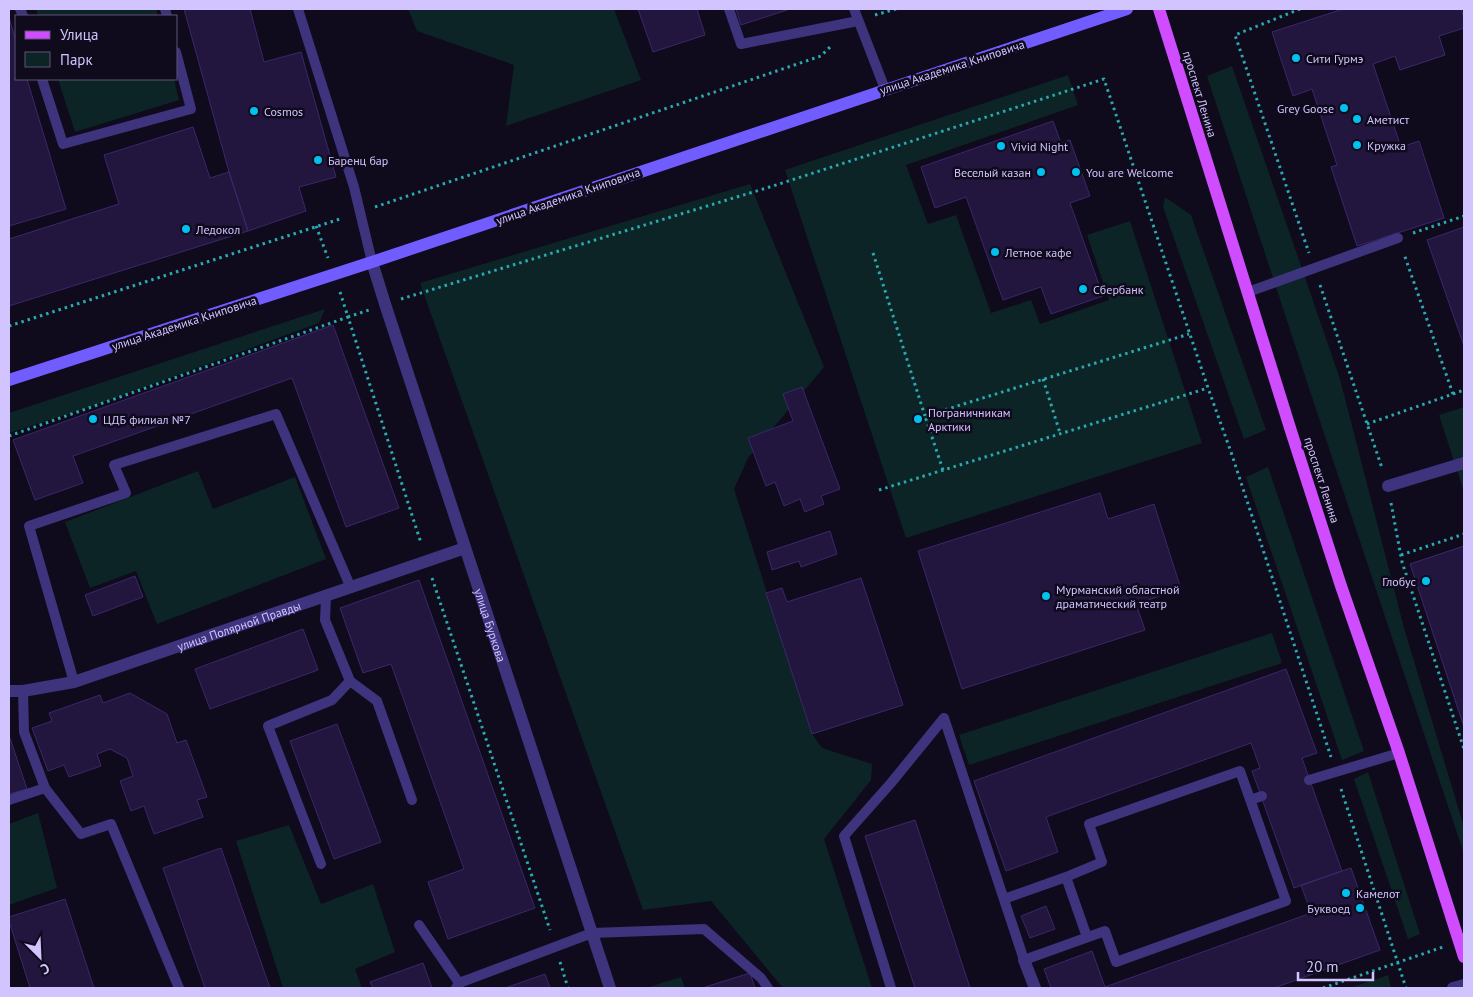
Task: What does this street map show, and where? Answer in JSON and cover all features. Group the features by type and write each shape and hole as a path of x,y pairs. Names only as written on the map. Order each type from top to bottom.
{"main road":[{"name":"улица Академика Книповича","path":"9,380 372,262 1127,9"},
{"name":"проспект Ленина","path":"1159,9 1341,586 1399,753 1464,957"}],"street":[{"name":"улица Буркова","path":"372,262 610,988"},
{"path":"1388,486 1464,463"},
{"name":"улица Полярной Правды","path":"9,691 23,691 74,682 465,548"},
{"path":"1024,960 1035,988"},
{"path":"1453,988 1464,985"}],"lane":[{"path":"298,9 354,187 372,262"},
{"path":"729,9 741,44 858,21"},
{"path":"854,9 886,89"},
{"path":"42,80 63,144 191,109 178,60"},
{"path":"1248,292 1398,238"},
{"path":"74,682 29,526 126,492 114,465 276,414 351,588"},
{"path":"326,596 325,620 350,681 377,701 412,800"},
{"path":"321,864 268,726 332,700 350,681"},
{"path":"23,691 24,732 45,788 81,834 111,824 179,988"},
{"path":"891,988 844,836 944,718 1024,960 1105,930 1116,962 1286,901 1240,771 1089,824 1102,862 1004,899"},
{"path":"1310,780 1399,753"},
{"path":"9,800 45,788"},
{"path":"1250,800 1262,796"},
{"path":"1066,877 1087,937"},
{"path":"419,924 457,986 592,934 704,929 761,978 768,988"}],"path":[{"path":"1300,9 1236,35 1388,486 1400,555 1464,749"},
{"path":"9,326 360,212 821,56"},
{"path":"385,304 773,186 1104,79 1234,461 1406,988"},
{"path":"1453,394 1398,238 1464,216"},
{"path":"873,253 943,470"},
{"path":"9,436 348,317 568,988"},
{"path":"925,416 1190,334"},
{"path":"1043,379 1060,433"},
{"path":"879,490 1208,388"},
{"path":"1367,424 1464,390"},
{"path":"1400,555 1464,534"},
{"path":"1323,988 1459,941"}],"green space":[{"path":"36,9 156,9 158,15 38,15"},
{"path":"408,9 614,9 641,80 506,126 514,65 417,31"},
{"path":"1232,66 1340,379 1404,628 1464,827 1464,854 1207,76"},
{"path":"1068,75 1078,105 906,165 928,224 956,215 991,313 1031,300 1040,324 1109,300 1087,235 1130,221 1202,443 906,538 785,170"},
{"path":"58,80 174,80 179,100 75,132"},
{"path":"750,184 824,367 748,458 734,489 812,734 822,748 872,764 871,780 824,839 872,988 783,988 711,901 643,910 420,283"},
{"path":"1165,197 1191,215 1266,430 1244,439 1163,207"},
{"path":"325,309 319,323 93,406 9,433 9,413"},
{"path":"1464,407 1464,492 1439,415"},
{"path":"1268,467 1364,751 1342,760 1246,477"},
{"path":"198,471 213,509 295,477 326,559 157,624 136,571 90,588 65,522"},
{"path":"1272,633 1282,663 969,765 959,735"},
{"path":"1368,772 1420,934 1408,939 1354,779"},
{"path":"38,813 57,888 9,905 9,824"},
{"path":"289,825 321,904 373,884 395,952 355,969 362,988 283,988 236,841"},
{"path":"1388,975 1391,988 1350,988"},
{"path":"681,977 685,988 646,988"}],"building":[{"path":"184,9 250,9 264,62 301,52 336,177 299,187 306,211 248,231 229,172"},
{"path":"638,9 697,9 705,35 653,52"},
{"path":"736,9 790,9 741,25"},
{"name":"Аметист","path":"1343,9 1461,9 1464,17 1464,28 1439,36 1445,55 1400,70 1395,56 1373,64 1401,147 1419,141 1444,218 1357,246 1331,167 1337,165 1312,89 1293,96 1272,32"},
{"path":"9,17 15,38 15,80 27,80 66,209 9,226"},
{"path":"1053,121 1061,143 1070,140 1090,196 1070,203 1103,296 1051,314 1041,287 1003,300 966,197 935,208 921,167"},
{"path":"193,127 210,178 229,172 248,231 9,306 9,239 119,204 104,155"},
{"path":"1464,227 1464,346 1427,240"},
{"path":"333,325 399,508 346,527 292,378 73,456 83,483 35,500 13,440"},
{"path":"802,387 840,489 821,496 824,504 805,512 800,499 784,506 775,482 766,486 748,438 793,421 783,394"},
{"name":"Мурманский областной драматический театр","path":"1100,493 1108,519 1154,504 1181,589 1136,604 1145,630 962,689 918,551"},
{"path":"830,531 837,554 801,567 799,561 772,570 767,552"},
{"path":"1464,546 1464,727 1410,564"},
{"path":"135,576 143,597 93,616 85,595"},
{"path":"861,578 903,705 812,734 766,593 782,588 787,602"},
{"path":"419,580 535,908 448,939 428,882 464,869 391,664 363,673 340,608"},
{"path":"303,629 318,670 210,709 195,669"},
{"path":"1286,669 1317,753 1302,758 1342,871 1294,888 1252,771 1260,768 1251,743 1046,817 1058,852 1006,871 974,781"},
{"path":"130,693 167,714 177,743 186,740 207,797 197,800 203,817 154,834 144,806 131,811 120,781 133,776 127,758 110,749 97,754 101,766 69,777 64,765 48,771 32,728 52,721 49,713 100,695 103,703"},
{"path":"337,724 381,842 334,859 290,741"},
{"path":"9,738 27,789 9,794"},
{"path":"915,820 970,988 915,988 865,836"},
{"path":"221,848 270,988 205,988 163,868"},
{"path":"1351,868 1380,950 1274,988 1051,988 1044,969 1092,951 1105,987 1311,913 1301,885"},
{"path":"65,899 94,988 30,988 9,917"},
{"path":"1046,906 1055,929 1030,938 1021,916"},
{"path":"423,963 432,988 373,988 370,982"},
{"path":"750,973 755,988 705,988 705,987"},
{"path":"545,974 550,988 505,988"}],"place":[{"name":"Сити Гурмэ","path":"1296,58"},
{"name":"Grey Goose","path":"1344,108"},
{"name":"Cosmos","path":"254,111"},
{"name":"Аметист","path":"1357,119"},
{"name":"Кружка","path":"1357,145"},
{"name":"Vivid Night","path":"1001,146"},
{"name":"Баренц бар","path":"318,160"},
{"name":"Веселый казан","path":"1041,172"},
{"name":"You are Welcome","path":"1076,172"},
{"name":"Ледокол","path":"186,229"},
{"name":"Летное кафе","path":"995,252"},
{"name":"Сбербанк","path":"1083,289"},
{"name":"ЦДБ филиал №7","path":"93,419"},
{"name":"Пограничникам Арктики","path":"918,419"},
{"name":"Глобус","path":"1426,581"},
{"name":"Мурманский областной драматический театр","path":"1046,596"},
{"name":"Камелот","path":"1346,893"},
{"name":"Буквоед","path":"1360,908"}]}
